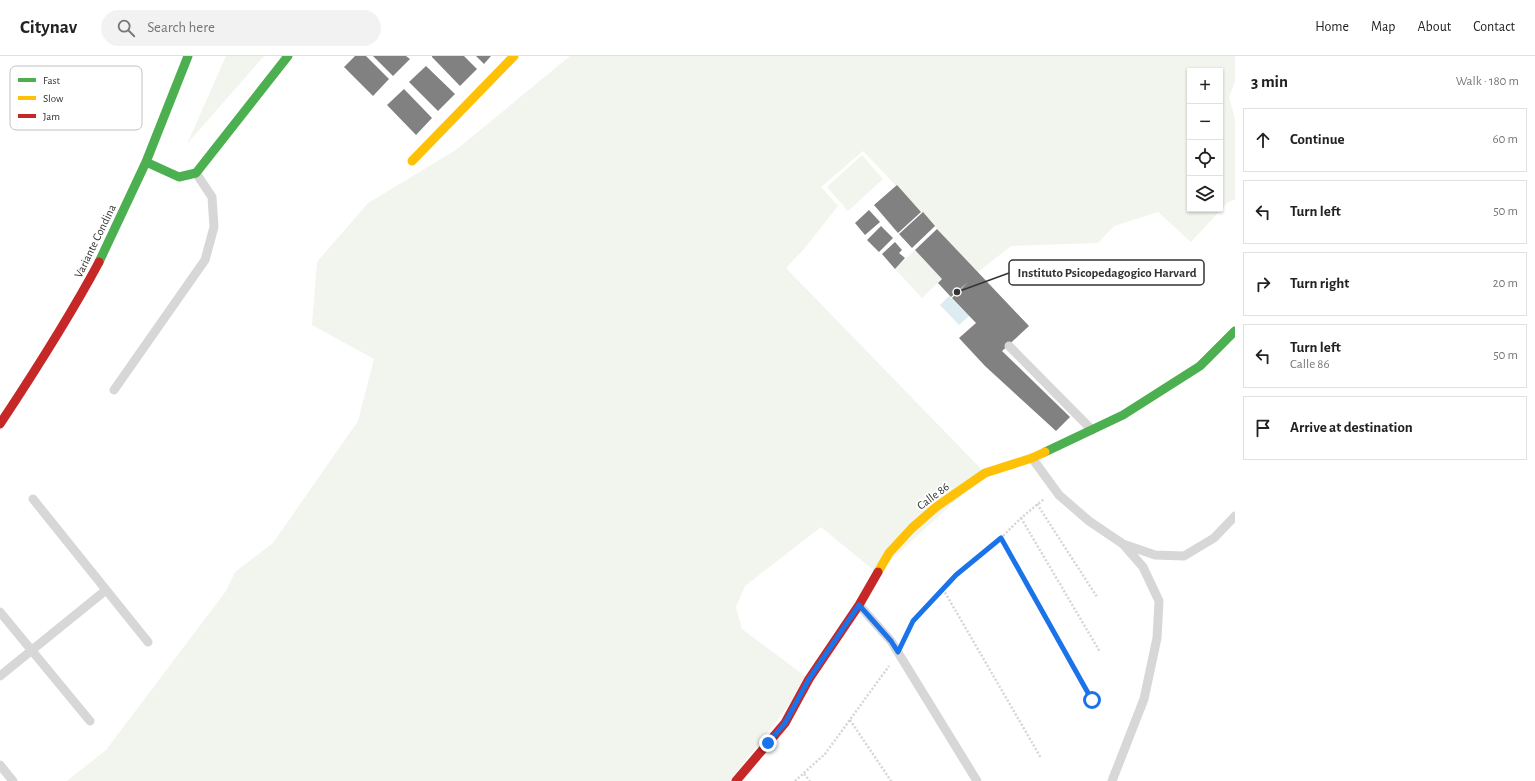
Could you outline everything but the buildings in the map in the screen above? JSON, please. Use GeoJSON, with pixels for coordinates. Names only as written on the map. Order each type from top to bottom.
{"type":"FeatureCollection","features":[{"type":"Feature","properties":{"kind":"main road","name":"Variante Condina"},"geometry":{"type":"LineString","coordinates":[[0,424],[42,361],[83,292],[111,238],[146,162],[188,56]]}},
{"type":"Feature","properties":{"kind":"main road"},"geometry":{"type":"LineString","coordinates":[[146,162],[179,177],[196,173],[288,56]]}},
{"type":"Feature","properties":{"kind":"main road"},"geometry":{"type":"LineString","coordinates":[[412,161],[514,56]]}},
{"type":"Feature","properties":{"kind":"main road","name":"Calle 86"},"geometry":{"type":"LineString","coordinates":[[736,781],[785,723],[809,679],[859,605],[889,552],[912,528],[936,507],[985,474],[1032,458],[1123,415],[1200,366],[1235,331]]}},
{"type":"Feature","properties":{"kind":"lane"},"geometry":{"type":"LineString","coordinates":[[114,390],[205,260],[214,227],[212,197],[196,173]]}},
{"type":"Feature","properties":{"kind":"lane"},"geometry":{"type":"LineString","coordinates":[[1009,346],[1092,430]]}},
{"type":"Feature","properties":{"kind":"lane"},"geometry":{"type":"LineString","coordinates":[[1032,458],[1059,495],[1089,521],[1123,544],[1155,555],[1184,556],[1214,538],[1235,516]]}},
{"type":"Feature","properties":{"kind":"lane"},"geometry":{"type":"LineString","coordinates":[[33,499],[148,642]]}},
{"type":"Feature","properties":{"kind":"lane"},"geometry":{"type":"LineString","coordinates":[[1112,781],[1144,699],[1158,631],[1159,601],[1143,568],[1123,544]]}},
{"type":"Feature","properties":{"kind":"lane"},"geometry":{"type":"LineString","coordinates":[[0,676],[106,590]]}},
{"type":"Feature","properties":{"kind":"lane"},"geometry":{"type":"LineString","coordinates":[[859,605],[891,641],[977,781]]}},
{"type":"Feature","properties":{"kind":"lane"},"geometry":{"type":"LineString","coordinates":[[0,612],[90,721]]}},
{"type":"Feature","properties":{"kind":"lane"},"geometry":{"type":"LineString","coordinates":[[0,766],[13,781]]}},
{"type":"Feature","properties":{"kind":"path"},"geometry":{"type":"LineString","coordinates":[[795,781],[825,754],[893,662],[913,621],[956,575],[1001,538],[1037,504],[1097,597]]}},
{"type":"Feature","properties":{"kind":"path"},"geometry":{"type":"LineString","coordinates":[[1021,518],[1100,652]]}},
{"type":"Feature","properties":{"kind":"path"},"geometry":{"type":"LineString","coordinates":[[1001,538],[1092,700]]}},
{"type":"Feature","properties":{"kind":"path"},"geometry":{"type":"LineString","coordinates":[[943,589],[1041,758]]}},
{"type":"Feature","properties":{"kind":"path"},"geometry":{"type":"LineString","coordinates":[[850,720],[891,781]]}},
{"type":"Feature","properties":{"kind":"path"},"geometry":{"type":"LineString","coordinates":[[804,774],[810,781]]}},
{"type":"Feature","properties":{"kind":"shaded area"},"geometry":{"type":"Polygon","coordinates":[[[226,56],[264,56],[187,144],[226,56]]]}},
{"type":"Feature","properties":{"kind":"shaded area"},"geometry":{"type":"Polygon","coordinates":[[[570,56],[1235,56],[1235,82],[1229,97],[1235,119],[1235,199],[1227,203],[1223,207],[1223,68],[1187,68],[1187,212],[1219,212],[1191,242],[1158,212],[1114,226],[1098,243],[1011,246],[978,272],[863,151],[821,187],[838,206],[804,249],[786,268],[985,473],[877,573],[821,527],[745,586],[736,607],[742,629],[809,679],[730,781],[67,781],[106,750],[226,591],[235,572],[273,543],[358,421],[374,359],[312,325],[317,262],[368,203],[456,150],[570,56]]]}},
{"type":"Feature","properties":{"kind":"shaded area"},"geometry":{"type":"Polygon","coordinates":[[[862,155],[883,179],[848,211],[827,187],[862,155]]]}},
{"type":"Feature","properties":{"kind":"shaded area"},"geometry":{"type":"Polygon","coordinates":[[[915,250],[942,279],[922,298],[895,269],[915,250]]]}},
{"type":"Feature","properties":{"kind":"shaded area"},"geometry":{"type":"Polygon","coordinates":[[[949,296],[969,316],[959,325],[940,305],[949,296]]]}},
{"type":"Feature","properties":{"kind":"traffic: fast"},"geometry":{"type":"LineString","coordinates":[[99,262],[146,162],[188,56]]}},
{"type":"Feature","properties":{"kind":"traffic: fast"},"geometry":{"type":"LineString","coordinates":[[146,162],[179,177],[196,173],[288,56]]}},
{"type":"Feature","properties":{"kind":"traffic: fast"},"geometry":{"type":"LineString","coordinates":[[1045,452],[1123,415],[1200,366],[1235,331]]}},
{"type":"Feature","properties":{"kind":"traffic: slow"},"geometry":{"type":"LineString","coordinates":[[412,161],[514,56]]}},
{"type":"Feature","properties":{"kind":"traffic: slow"},"geometry":{"type":"LineString","coordinates":[[878,572],[889,553],[912,528],[936,507],[985,473],[1032,458],[1045,452]]}},
{"type":"Feature","properties":{"kind":"traffic: jam"},"geometry":{"type":"LineString","coordinates":[[0,424],[51,344],[99,262]]}},
{"type":"Feature","properties":{"kind":"traffic: jam"},"geometry":{"type":"LineString","coordinates":[[736,781],[785,723],[809,679],[859,605],[878,572]]}},
{"type":"Feature","properties":{"kind":"place","name":"Instituto Psicopedagogico Harvard"},"geometry":{"type":"Point","coordinates":[957,292]}},
{"type":"Feature","properties":{"kind":"route"},"geometry":{"type":"LineString","coordinates":[[768,743],[785,723],[809,679],[859,605],[891,641],[898,652],[913,621],[956,575],[1001,538],[1092,700]]}}]}
